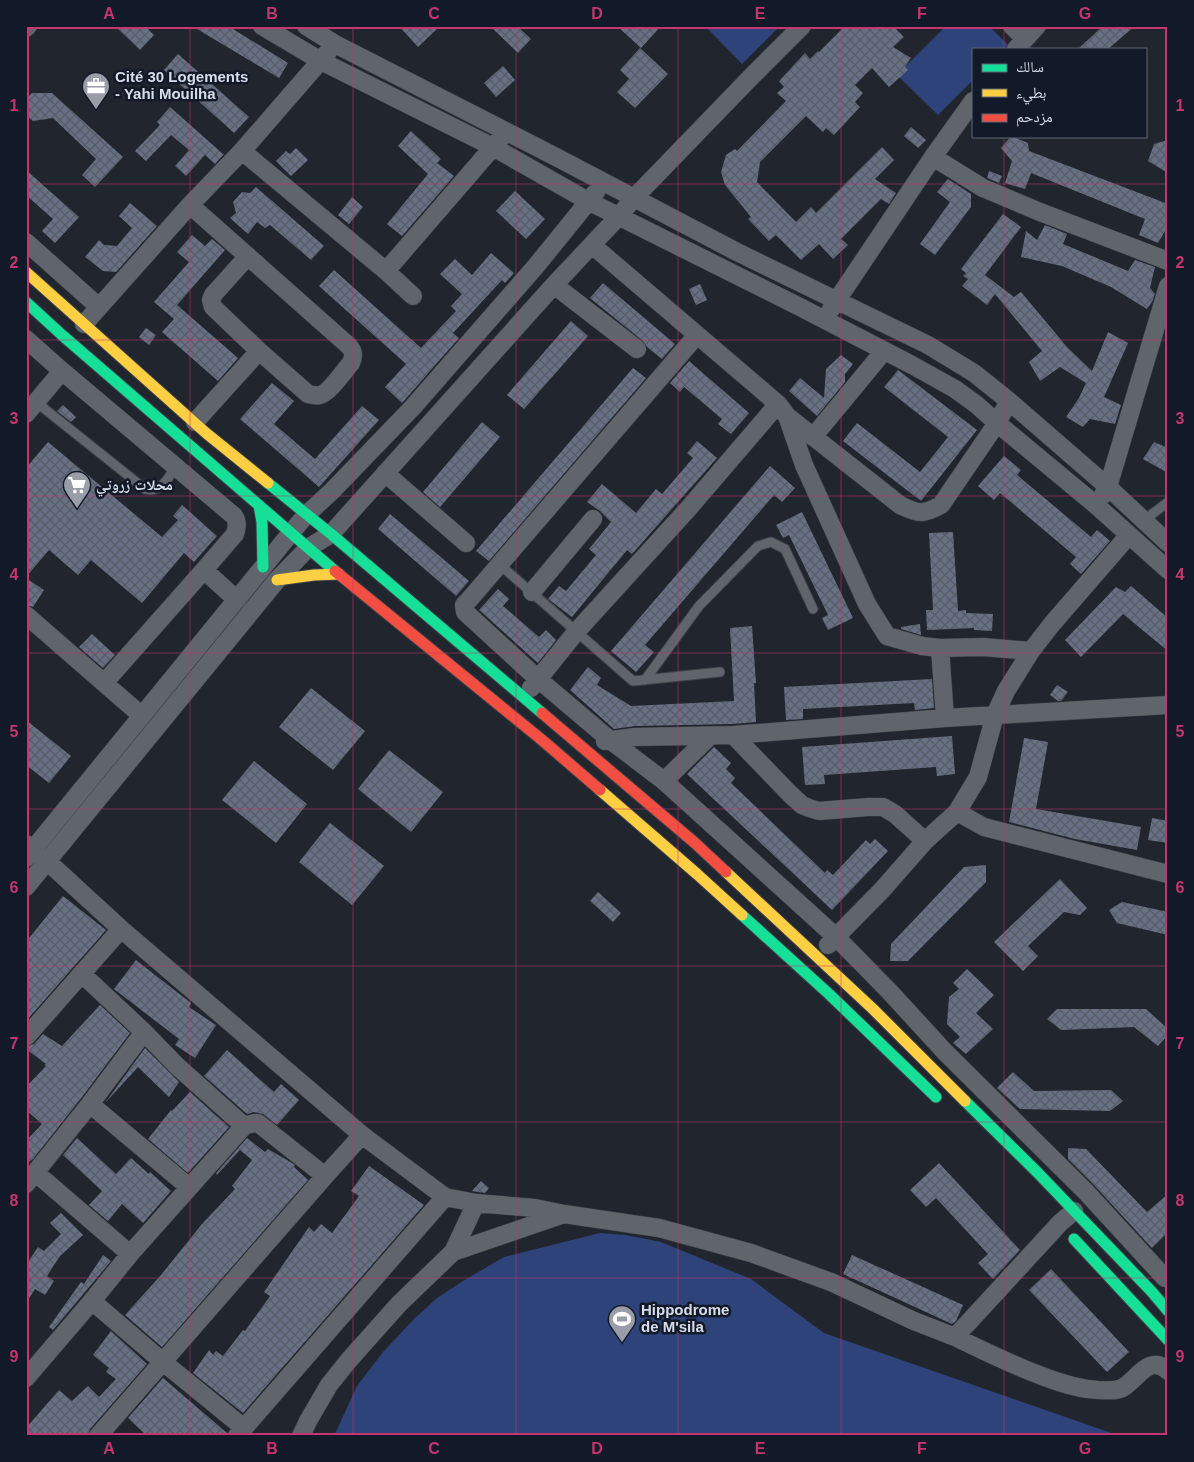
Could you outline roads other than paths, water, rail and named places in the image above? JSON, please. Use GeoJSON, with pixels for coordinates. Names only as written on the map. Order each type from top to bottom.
{"type":"FeatureCollection","features":[{"type":"Feature","properties":{"kind":"main road"},"geometry":{"type":"LineString","coordinates":[[26,272],[200,427],[331,534],[694,843],[873,1009],[1030,1165],[1152,1292],[1168,1312]]}},
{"type":"Feature","properties":{"kind":"main road"},"geometry":{"type":"LineString","coordinates":[[26,302],[290,534],[542,740],[697,874],[829,994],[947,1108]]}},
{"type":"Feature","properties":{"kind":"main road"},"geometry":{"type":"LineString","coordinates":[[259,505],[262,522],[264,567]]}},
{"type":"Feature","properties":{"kind":"main road"},"geometry":{"type":"LineString","coordinates":[[277,580],[339,574]]}},
{"type":"Feature","properties":{"kind":"main road"},"geometry":{"type":"LineString","coordinates":[[1057,1220],[1168,1340]]}},
{"type":"Feature","properties":{"kind":"street"},"geometry":{"type":"LineString","coordinates":[[262,26],[321,61],[493,148],[588,201],[955,389],[977,405],[1097,506],[1168,570]]}},
{"type":"Feature","properties":{"kind":"street"},"geometry":{"type":"LineString","coordinates":[[306,26],[335,44],[737,252],[928,345],[974,373],[1010,401],[1108,487],[1168,543]]}},
{"type":"Feature","properties":{"kind":"street"},"geometry":{"type":"LineString","coordinates":[[26,887],[277,580],[308,548],[331,534],[634,198],[750,77],[802,26]]}},
{"type":"Feature","properties":{"kind":"street"},"geometry":{"type":"LineString","coordinates":[[1012,26],[1026,38]]}},
{"type":"Feature","properties":{"kind":"street"},"geometry":{"type":"LineString","coordinates":[[84,324],[190,205],[242,151],[335,44]]}},
{"type":"Feature","properties":{"kind":"street"},"geometry":{"type":"LineString","coordinates":[[823,320],[933,156],[972,102]]}},
{"type":"Feature","properties":{"kind":"street"},"geometry":{"type":"LineString","coordinates":[[386,271],[505,132]]}},
{"type":"Feature","properties":{"kind":"street"},"geometry":{"type":"LineString","coordinates":[[242,151],[386,271],[413,296]]}},
{"type":"Feature","properties":{"kind":"street"},"geometry":{"type":"LineString","coordinates":[[933,156],[982,188],[1168,261]]}},
{"type":"Feature","properties":{"kind":"street"},"geometry":{"type":"LineString","coordinates":[[604,182],[530,273],[413,407],[332,491],[306,515],[142,716],[28,850],[48,862],[121,929],[362,1135],[445,1198],[476,1203],[535,1208],[659,1228],[751,1253],[831,1282],[914,1322],[955,1337],[1018,1367],[1067,1385],[1088,1390],[1117,1390],[1124,1387],[1148,1367],[1154,1365],[1161,1366],[1168,1371]]}},
{"type":"Feature","properties":{"kind":"street"},"geometry":{"type":"LineString","coordinates":[[190,205],[248,256],[349,346],[353,352],[351,364],[325,393],[319,396],[308,394],[213,307],[211,300],[213,294],[248,256]]}},
{"type":"Feature","properties":{"kind":"street"},"geometry":{"type":"LineString","coordinates":[[26,242],[99,307]]}},
{"type":"Feature","properties":{"kind":"street"},"geometry":{"type":"LineString","coordinates":[[592,245],[813,437],[900,505],[914,513],[928,512],[941,505],[1010,401]]}},
{"type":"Feature","properties":{"kind":"street"},"geometry":{"type":"LineString","coordinates":[[554,285],[637,349]]}},
{"type":"Feature","properties":{"kind":"street"},"geometry":{"type":"LineString","coordinates":[[1097,506],[1108,487],[1168,286]]}},
{"type":"Feature","properties":{"kind":"street"},"geometry":{"type":"LineString","coordinates":[[697,335],[464,605],[464,609],[467,615],[538,679],[610,740],[664,781],[836,937],[945,1052],[1086,1192],[1166,1277],[1139,1308]]}},
{"type":"Feature","properties":{"kind":"street"},"geometry":{"type":"LineString","coordinates":[[26,339],[234,516],[237,521],[235,534],[104,684]]}},
{"type":"Feature","properties":{"kind":"street"},"geometry":{"type":"LineString","coordinates":[[176,466],[192,447],[200,427],[259,350]]}},
{"type":"Feature","properties":{"kind":"street"},"geometry":{"type":"LineString","coordinates":[[813,437],[884,351]]}},
{"type":"Feature","properties":{"kind":"street"},"geometry":{"type":"LineString","coordinates":[[31,408],[62,371]]}},
{"type":"Feature","properties":{"kind":"street"},"geometry":{"type":"LineString","coordinates":[[523,698],[576,632],[782,410]]}},
{"type":"Feature","properties":{"kind":"street"},"geometry":{"type":"LineString","coordinates":[[782,410],[804,465],[867,604],[887,636],[922,646],[940,648],[983,647],[1031,651]]}},
{"type":"Feature","properties":{"kind":"street"},"geometry":{"type":"LineString","coordinates":[[385,473],[466,542]]}},
{"type":"Feature","properties":{"kind":"street"},"geometry":{"type":"LineString","coordinates":[[532,592],[593,519]]}},
{"type":"Feature","properties":{"kind":"street"},"geometry":{"type":"LineString","coordinates":[[817,956],[882,890],[925,841],[957,812],[978,777],[995,715],[1006,691],[1031,651],[1052,624],[1129,535]]}},
{"type":"Feature","properties":{"kind":"street"},"geometry":{"type":"LineString","coordinates":[[204,570],[237,600]]}},
{"type":"Feature","properties":{"kind":"street"},"geometry":{"type":"LineString","coordinates":[[26,615],[142,716]]}},
{"type":"Feature","properties":{"kind":"street"},"geometry":{"type":"LineString","coordinates":[[940,648],[945,718]]}},
{"type":"Feature","properties":{"kind":"street"},"geometry":{"type":"LineString","coordinates":[[578,744],[635,737],[733,735],[945,718],[1168,705]]}},
{"type":"Feature","properties":{"kind":"street"},"geometry":{"type":"LineString","coordinates":[[733,735],[791,795],[809,808],[819,811],[868,807],[883,808],[895,814],[925,841]]}},
{"type":"Feature","properties":{"kind":"street"},"geometry":{"type":"LineString","coordinates":[[664,781],[710,736]]}},
{"type":"Feature","properties":{"kind":"street"},"geometry":{"type":"LineString","coordinates":[[957,812],[984,827],[1168,874]]}},
{"type":"Feature","properties":{"kind":"street"},"geometry":{"type":"LineString","coordinates":[[26,1037],[121,929]]}},
{"type":"Feature","properties":{"kind":"street"},"geometry":{"type":"LineString","coordinates":[[82,974],[177,1066],[244,1126]]}},
{"type":"Feature","properties":{"kind":"street"},"geometry":{"type":"LineString","coordinates":[[130,1254],[31,1178],[144,1032]]}},
{"type":"Feature","properties":{"kind":"street"},"geometry":{"type":"LineString","coordinates":[[90,1104],[189,1187]]}},
{"type":"Feature","properties":{"kind":"street"},"geometry":{"type":"LineString","coordinates":[[26,1378],[130,1254],[244,1126],[258,1123],[326,1176]]}},
{"type":"Feature","properties":{"kind":"street"},"geometry":{"type":"LineString","coordinates":[[98,1436],[362,1135]]}},
{"type":"Feature","properties":{"kind":"street"},"geometry":{"type":"LineString","coordinates":[[92,1301],[240,1432],[445,1198]]}},
{"type":"Feature","properties":{"kind":"street"},"geometry":{"type":"LineString","coordinates":[[301,1436],[308,1420],[329,1385],[349,1360],[399,1304],[453,1252],[476,1203]]}},
{"type":"Feature","properties":{"kind":"street"},"geometry":{"type":"LineString","coordinates":[[955,1337],[1057,1220],[1074,1211]]}},
{"type":"Feature","properties":{"kind":"street"},"geometry":{"type":"LineString","coordinates":[[453,1252],[564,1214]]}},
{"type":"Feature","properties":{"kind":"street"},"geometry":{"type":"LineString","coordinates":[[1153,1324],[1168,1312]]}},
{"type":"Feature","properties":{"kind":"lane"},"geometry":{"type":"LineString","coordinates":[[31,408],[145,489],[152,491],[163,485],[176,466]]}},
{"type":"Feature","properties":{"kind":"lane"},"geometry":{"type":"LineString","coordinates":[[1143,520],[1168,502]]}},
{"type":"Feature","properties":{"kind":"lane"},"geometry":{"type":"LineString","coordinates":[[645,680],[700,606],[758,546],[771,542],[785,549],[813,609]]}},
{"type":"Feature","properties":{"kind":"lane"},"geometry":{"type":"LineString","coordinates":[[499,564],[633,681],[720,672]]}},
{"type":"Feature","properties":{"kind":"place","name":"Cité 30 Logements - Yahi Mouilha"},"geometry":{"type":"Point","coordinates":[96,110]}},
{"type":"Feature","properties":{"kind":"place","name":"محلات زروتي"},"geometry":{"type":"Point","coordinates":[77,509]}},
{"type":"Feature","properties":{"kind":"place","name":"Hippodrome de M'sila"},"geometry":{"type":"Point","coordinates":[622,1343]}}]}
